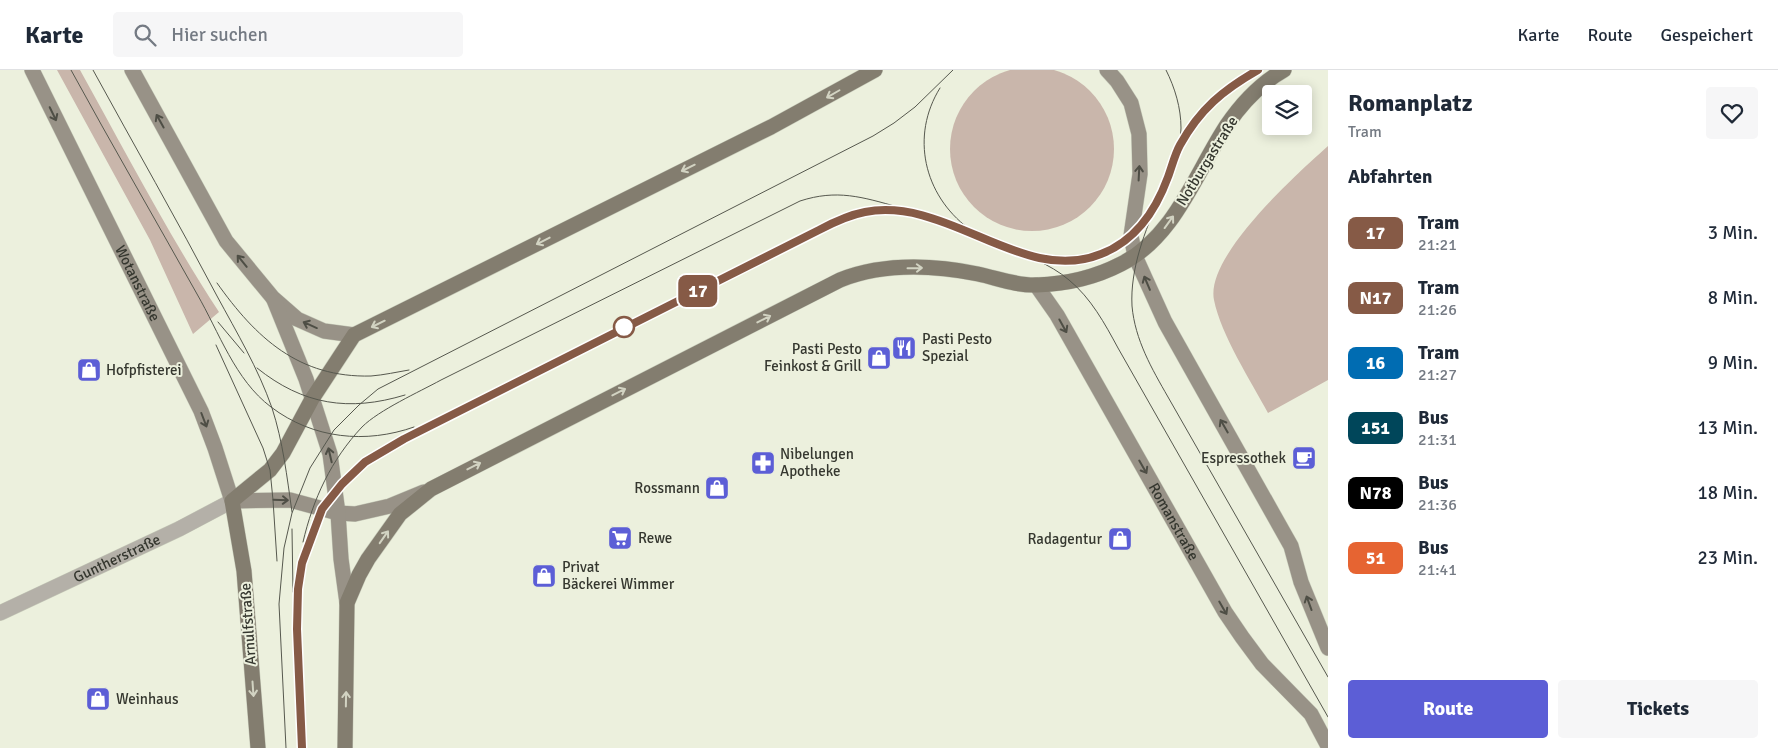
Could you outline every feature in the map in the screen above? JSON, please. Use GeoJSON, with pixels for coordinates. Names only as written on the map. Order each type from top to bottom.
{"type":"FeatureCollection","features":[{"type":"Feature","properties":{"kind":"main road","name":"Wotanstraße"},"geometry":{"type":"LineString","coordinates":[[32,70],[196,402],[215,448],[232,501]]}},
{"type":"Feature","properties":{"kind":"main road"},"geometry":{"type":"LineString","coordinates":[[132,70],[226,241],[273,298],[297,319],[324,331],[354,335]]}},
{"type":"Feature","properties":{"kind":"main road"},"geometry":{"type":"LineString","coordinates":[[232,501],[270,470],[284,453],[312,399],[354,335],[771,127],[875,70]]}},
{"type":"Feature","properties":{"kind":"main road"},"geometry":{"type":"LineString","coordinates":[[1107,70],[1131,103],[1139,134],[1140,174],[1132,228],[1132,246],[1135,256],[1165,322],[1288,540],[1301,582],[1328,648]]}},
{"type":"Feature","properties":{"kind":"main road","name":"Notburgastraße"},"geometry":{"type":"LineString","coordinates":[[431,489],[840,280],[856,274],[883,270],[928,268],[954,270],[1016,283],[1036,285],[1075,280],[1100,273],[1135,256],[1161,233],[1174,215],[1228,124],[1246,100],[1271,78],[1284,70]]}},
{"type":"Feature","properties":{"kind":"main road","name":"Romanstraße"},"geometry":{"type":"LineString","coordinates":[[1036,285],[1057,315],[1225,612],[1262,664],[1310,714],[1323,724],[1328,746]]}},
{"type":"Feature","properties":{"kind":"main road"},"geometry":{"type":"LineString","coordinates":[[273,298],[312,399],[330,454],[347,603],[345,748]]}},
{"type":"Feature","properties":{"kind":"main road"},"geometry":{"type":"LineString","coordinates":[[232,501],[297,501],[338,514],[355,514],[390,506],[431,489]]}},
{"type":"Feature","properties":{"kind":"main road"},"geometry":{"type":"LineString","coordinates":[[347,603],[359,575],[400,514],[431,489]]}},
{"type":"Feature","properties":{"kind":"main road","name":"Arnulfstraße"},"geometry":{"type":"LineString","coordinates":[[232,501],[244,571],[258,748]]}},
{"type":"Feature","properties":{"kind":"street","name":"Guntherstraße"},"geometry":{"type":"LineString","coordinates":[[0,612],[179,529],[232,501]]}},
{"type":"Feature","properties":{"kind":"shaded area"},"geometry":{"type":"Polygon","coordinates":[[[1040,67],[1056,70],[1071,76],[1096,97],[1105,110],[1111,125],[1114,149],[1113,165],[1105,188],[1084,213],[1071,222],[1056,228],[1024,231],[1008,228],[993,222],[968,201],[959,188],[953,173],[950,141],[953,125],[959,110],[980,85],[993,76],[1008,70],[1040,67]]]}},
{"type":"Feature","properties":{"kind":"shaded area"},"geometry":{"type":"Polygon","coordinates":[[[57,70],[80,70],[164,223],[219,312],[193,334],[150,240],[57,70]]]}},
{"type":"Feature","properties":{"kind":"shaded area"},"geometry":{"type":"Polygon","coordinates":[[[1328,146],[1328,380],[1268,413],[1237,358],[1223,328],[1214,300],[1215,282],[1224,261],[1238,239],[1256,217],[1276,195],[1328,146]]]}},
{"type":"Feature","properties":{"kind":"tram line"},"geometry":{"type":"LineString","coordinates":[[71,70],[197,294],[229,355],[258,396],[287,418],[322,432],[359,437],[377,436],[414,427]]}},
{"type":"Feature","properties":{"kind":"tram line"},"geometry":{"type":"LineString","coordinates":[[93,70],[187,239],[254,365],[272,408],[279,434],[292,512]]}},
{"type":"Feature","properties":{"kind":"tram line"},"geometry":{"type":"LineString","coordinates":[[286,748],[279,604],[284,548],[292,513],[310,468],[334,430],[378,389],[873,136],[915,107],[953,70]]}},
{"type":"Feature","properties":{"kind":"tram line"},"geometry":{"type":"LineString","coordinates":[[1166,70],[1179,106],[1181,128],[1179,146],[1174,163],[1149,223],[1136,264],[1133,278],[1132,306],[1137,331],[1145,354],[1156,376],[1328,677]]}},
{"type":"Feature","properties":{"kind":"tram line"},"geometry":{"type":"LineString","coordinates":[[1182,142],[1206,109],[1234,85],[1258,70]]}},
{"type":"Feature","properties":{"kind":"tram line","name":"17"},"geometry":{"type":"LineString","coordinates":[[302,748],[297,629],[298,589],[302,563],[322,509],[342,484],[365,462],[445,417],[838,220],[853,215],[885,210],[922,215],[1031,257],[1044,260],[1076,261],[1103,254],[1131,236],[1153,210],[1168,178],[1179,146],[1202,112],[1236,83],[1258,70]]}},
{"type":"Feature","properties":{"kind":"tram line"},"geometry":{"type":"LineString","coordinates":[[940,88],[931,106],[926,125],[924,145],[926,164],[932,182],[941,199],[968,228]]}},
{"type":"Feature","properties":{"kind":"tram line"},"geometry":{"type":"LineString","coordinates":[[303,542],[318,495],[332,467],[362,427],[378,414],[441,380],[800,201],[813,197],[838,195],[873,200],[898,207]]}},
{"type":"Feature","properties":{"kind":"tram line"},"geometry":{"type":"LineString","coordinates":[[302,748],[297,629],[298,589],[302,563],[322,509],[365,462],[445,417],[838,220],[882,211],[922,215],[942,221],[1045,264],[1077,287],[1097,312],[1108,330],[1328,717]]}},
{"type":"Feature","properties":{"kind":"tram line"},"geometry":{"type":"LineString","coordinates":[[1044,260],[1074,260],[1089,258],[1102,253],[1127,239],[1148,216]]}},
{"type":"Feature","properties":{"kind":"tram line"},"geometry":{"type":"LineString","coordinates":[[217,283],[247,321],[264,337],[282,351],[301,362],[322,370],[345,375],[371,376],[409,370]]}},
{"type":"Feature","properties":{"kind":"tram line"},"geometry":{"type":"LineString","coordinates":[[218,322],[244,353]]}},
{"type":"Feature","properties":{"kind":"tram line"},"geometry":{"type":"LineString","coordinates":[[216,345],[263,448],[270,470],[277,561]]}},
{"type":"Feature","properties":{"kind":"tram line"},"geometry":{"type":"LineString","coordinates":[[257,368],[292,390],[327,402],[365,403],[405,395]]}},
{"type":"Feature","properties":{"kind":"tram line"},"geometry":{"type":"LineString","coordinates":[[292,529],[293,592]]}},
{"type":"Feature","properties":{"kind":"place","name":"Pasti Pesto Spezial"},"geometry":{"type":"Point","coordinates":[904,348]}},
{"type":"Feature","properties":{"kind":"place","name":"Pasti Pesto Feinkost & Grill"},"geometry":{"type":"Point","coordinates":[879,358]}},
{"type":"Feature","properties":{"kind":"place","name":"Hofpfisterei"},"geometry":{"type":"Point","coordinates":[89,370]}},
{"type":"Feature","properties":{"kind":"place","name":"Espressothek"},"geometry":{"type":"Point","coordinates":[1304,458]}},
{"type":"Feature","properties":{"kind":"place","name":"Nibelungen Apotheke"},"geometry":{"type":"Point","coordinates":[763,463]}},
{"type":"Feature","properties":{"kind":"place","name":"Rossmann"},"geometry":{"type":"Point","coordinates":[717,488]}},
{"type":"Feature","properties":{"kind":"place","name":"Rewe"},"geometry":{"type":"Point","coordinates":[620,538]}},
{"type":"Feature","properties":{"kind":"place","name":"Radagentur"},"geometry":{"type":"Point","coordinates":[1120,539]}},
{"type":"Feature","properties":{"kind":"place","name":"Privat Bäckerei Wimmer"},"geometry":{"type":"Point","coordinates":[544,576]}},
{"type":"Feature","properties":{"kind":"place","name":"Weinhaus"},"geometry":{"type":"Point","coordinates":[98,699]}}]}
